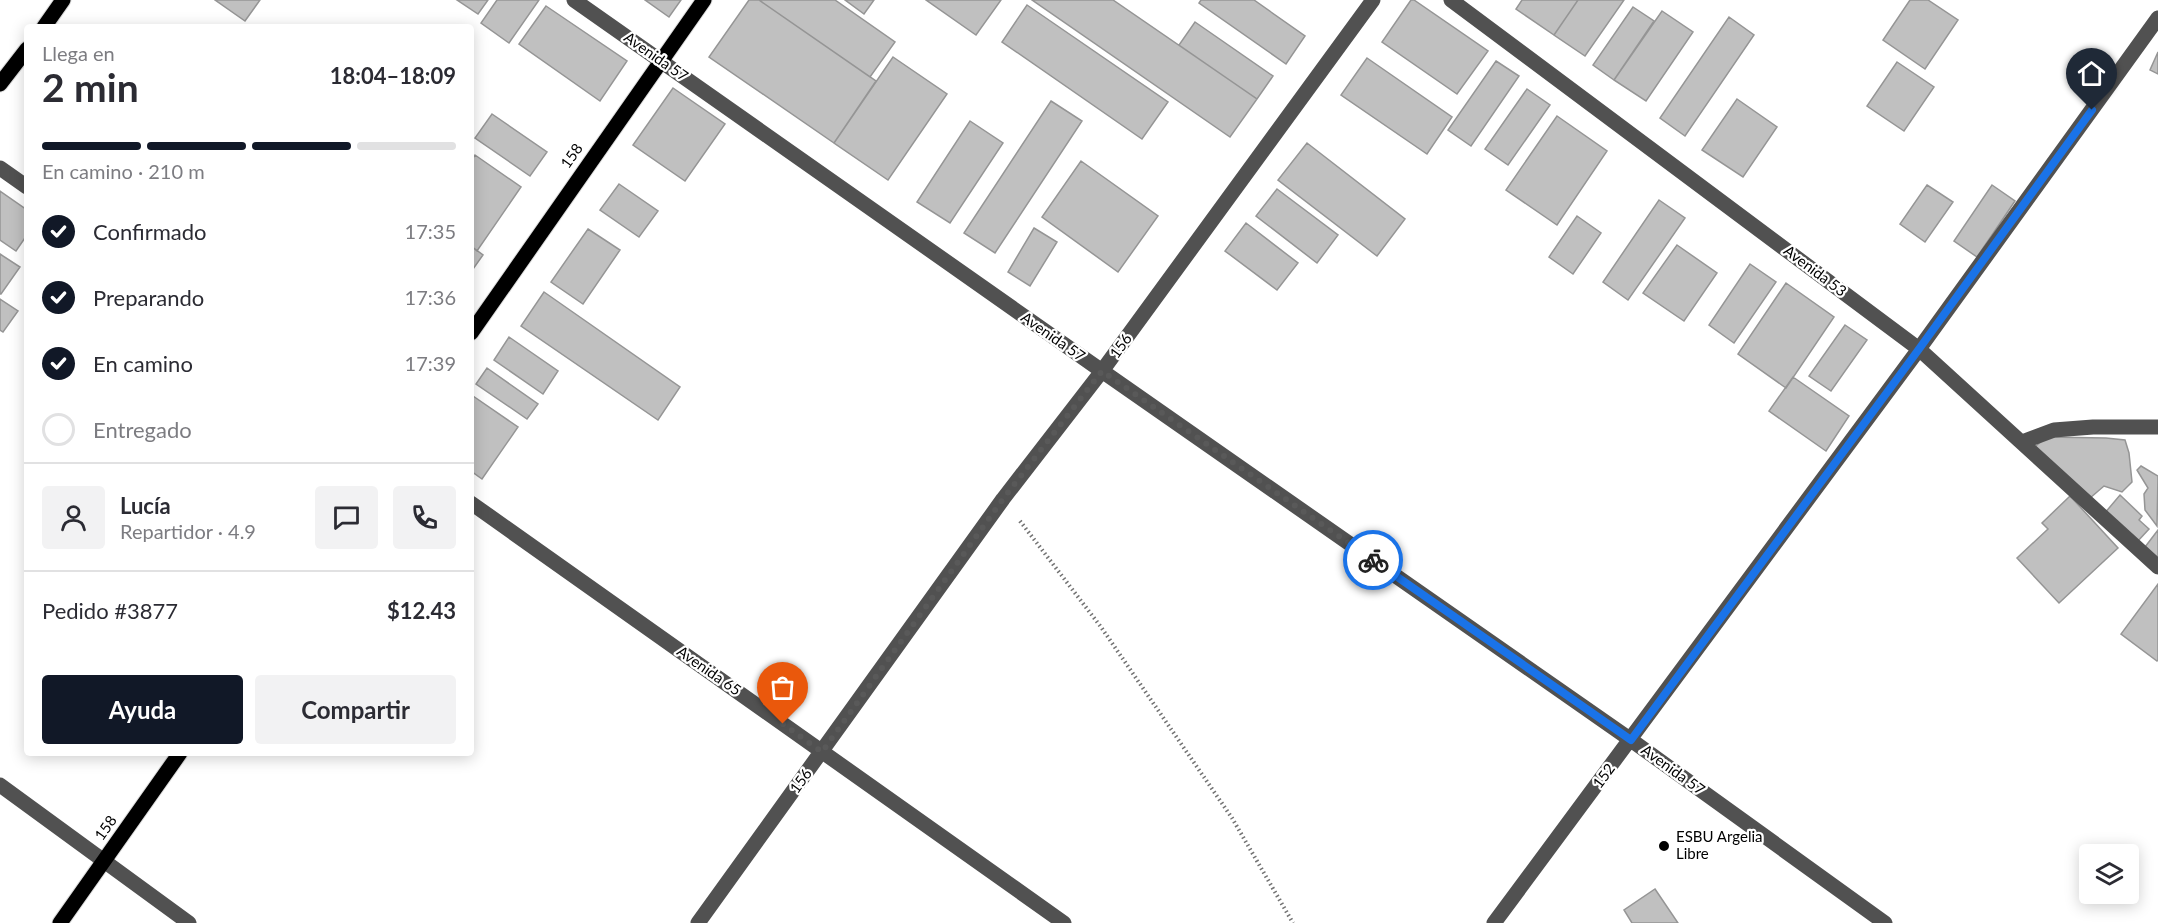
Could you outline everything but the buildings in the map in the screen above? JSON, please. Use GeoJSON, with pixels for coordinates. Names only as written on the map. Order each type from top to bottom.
{"type":"FeatureCollection","features":[{"type":"Feature","properties":{"kind":"main road"},"geometry":{"type":"LineString","coordinates":[[46,24],[63,0]]}},
{"type":"Feature","properties":{"kind":"main road","name":"158"},"geometry":{"type":"LineString","coordinates":[[474,329],[704,0]]}},
{"type":"Feature","properties":{"kind":"main road"},"geometry":{"type":"LineString","coordinates":[[0,84],[24,53]]}},
{"type":"Feature","properties":{"kind":"main road","name":"158"},"geometry":{"type":"LineString","coordinates":[[60,923],[178,756]]}},
{"type":"Feature","properties":{"kind":"street","name":"Avenida 57"},"geometry":{"type":"LineString","coordinates":[[574,0],[1631,740],[1885,923]]}},
{"type":"Feature","properties":{"kind":"street","name":"156"},"geometry":{"type":"LineString","coordinates":[[698,923],[1003,499],[1102,371],[1372,0]]}},
{"type":"Feature","properties":{"kind":"street","name":"Avenida 53"},"geometry":{"type":"LineString","coordinates":[[1451,0],[1919,349],[2158,567]]}},
{"type":"Feature","properties":{"kind":"street","name":"152"},"geometry":{"type":"LineString","coordinates":[[1494,923],[1919,349],[2158,18]]}},
{"type":"Feature","properties":{"kind":"street"},"geometry":{"type":"LineString","coordinates":[[0,168],[24,185]]}},
{"type":"Feature","properties":{"kind":"street"},"geometry":{"type":"LineString","coordinates":[[2022,442],[2054,430],[2093,427],[2158,427]]}},
{"type":"Feature","properties":{"kind":"street","name":"Avenida 65"},"geometry":{"type":"LineString","coordinates":[[474,504],[1064,923]]}},
{"type":"Feature","properties":{"kind":"street"},"geometry":{"type":"LineString","coordinates":[[0,785],[189,923]]}},
{"type":"Feature","properties":{"kind":"path"},"geometry":{"type":"LineString","coordinates":[[1003,499],[1121,655],[1232,818],[1293,923]]}},
{"type":"Feature","properties":{"kind":"way so far"},"geometry":{"type":"LineString","coordinates":[[783,724],[822,752],[1003,499],[1102,371],[1373,560]]}},
{"type":"Feature","properties":{"kind":"place","name":"ESBU Argelia Libre"},"geometry":{"type":"Point","coordinates":[1664,846]}},
{"type":"Feature","properties":{"kind":"route"},"geometry":{"type":"LineString","coordinates":[[1373,560],[1631,740],[2092,110]]}}]}
